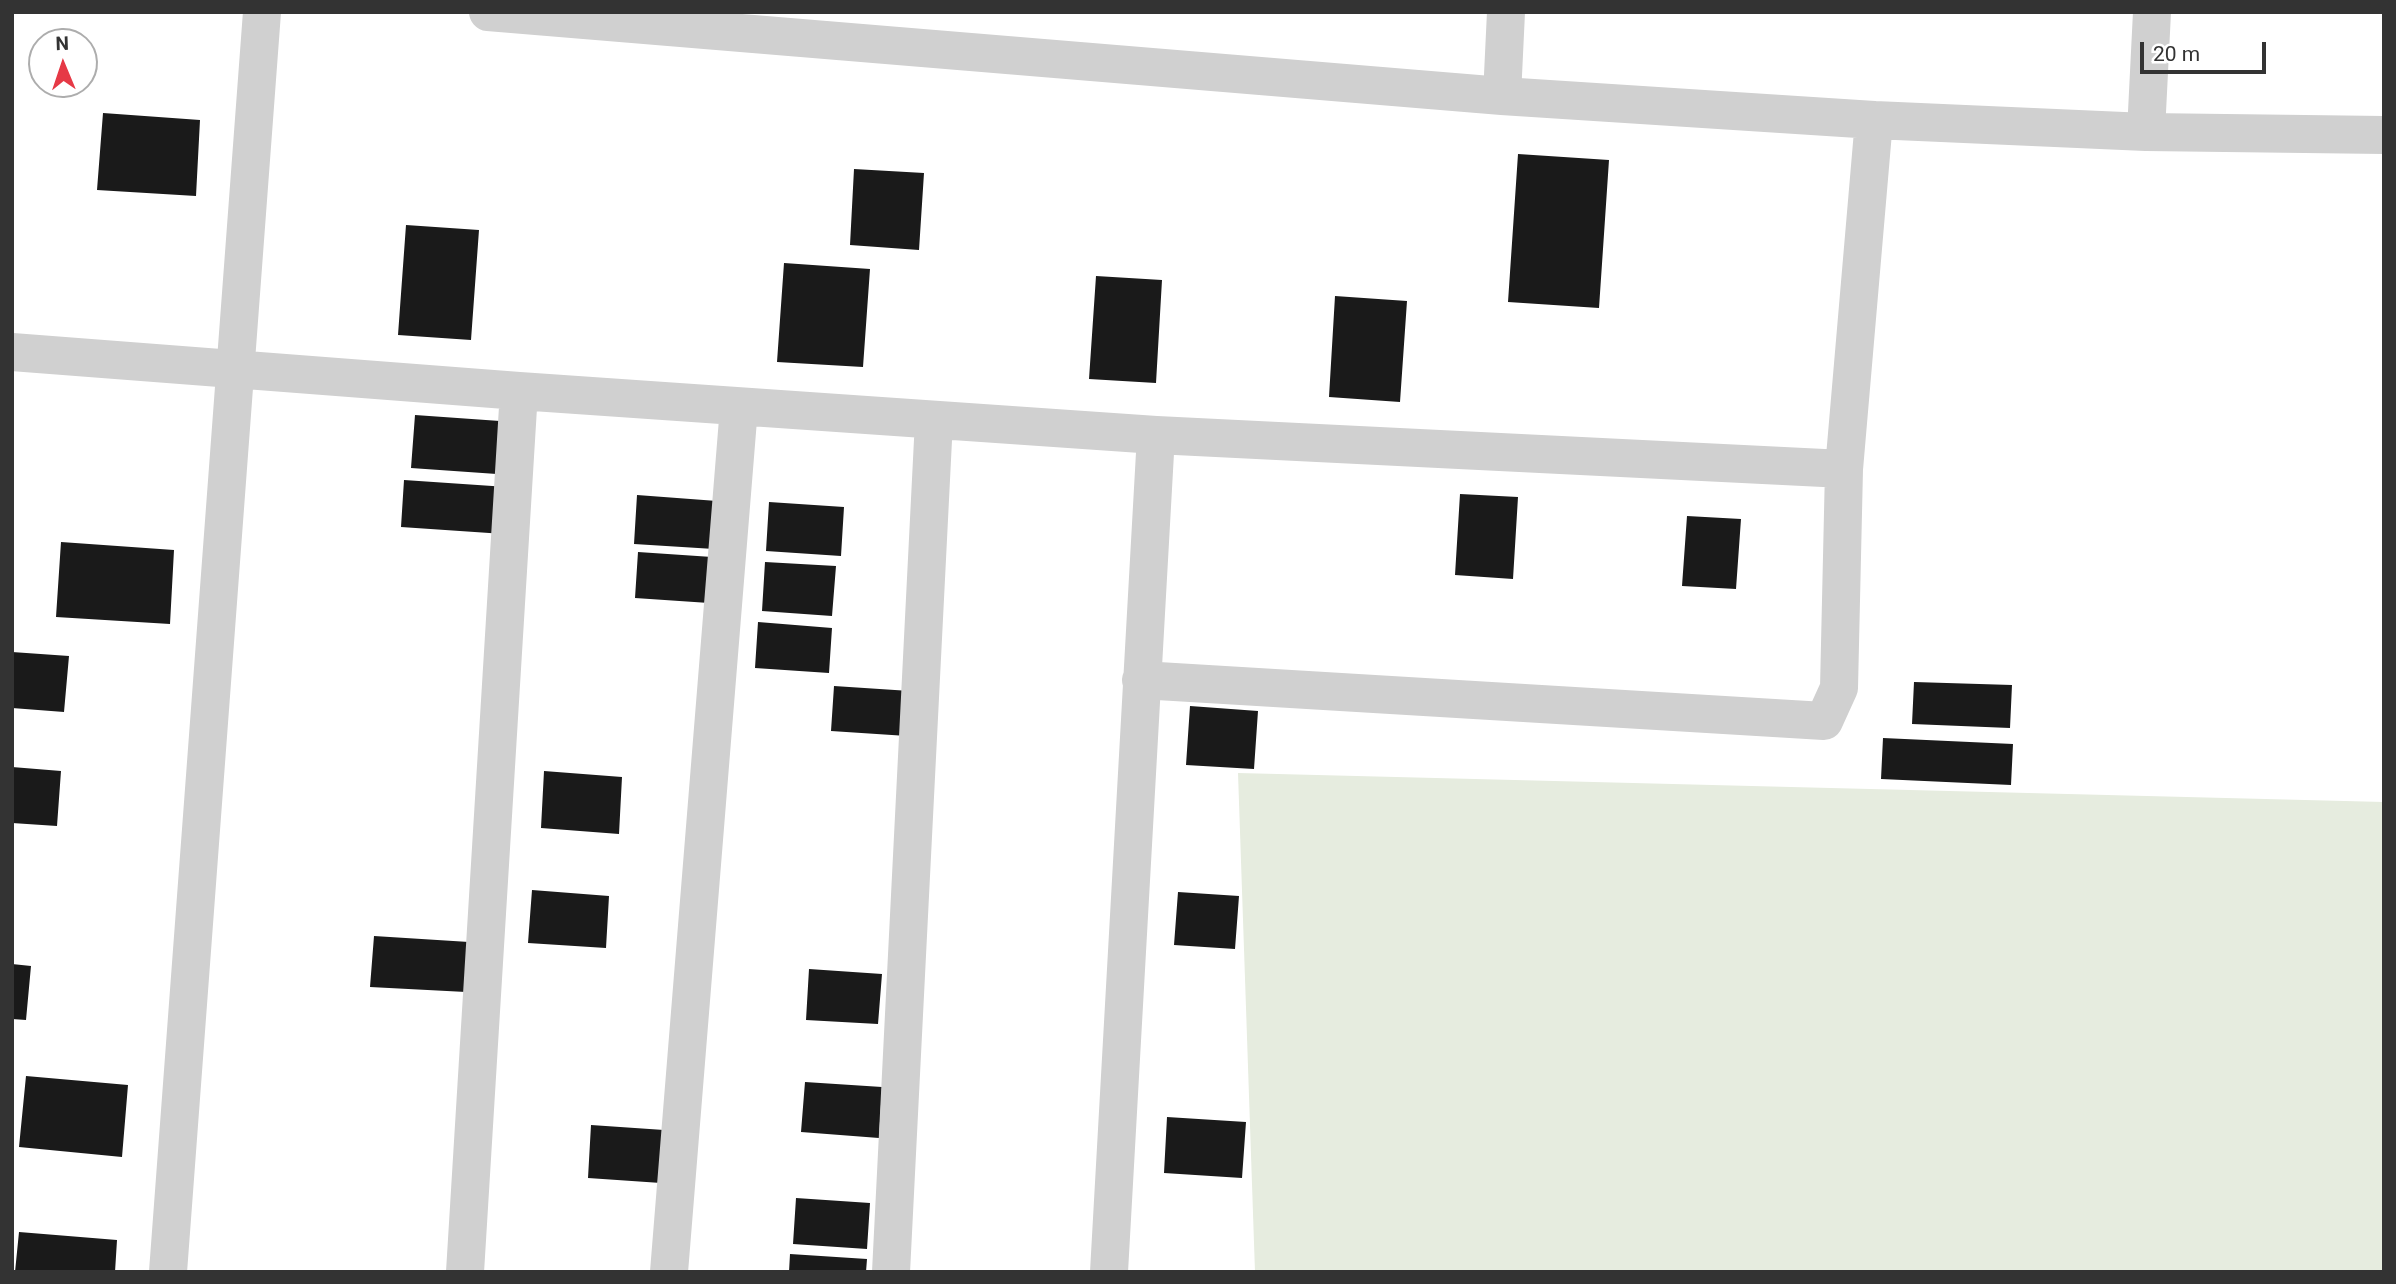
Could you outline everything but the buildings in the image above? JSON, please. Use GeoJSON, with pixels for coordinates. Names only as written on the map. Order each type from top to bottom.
{"type":"FeatureCollection","features":[{"type":"Feature","properties":{"kind":"street"},"geometry":{"type":"LineString","coordinates":[[168,1272],[262,12]]}},
{"type":"Feature","properties":{"kind":"street"},"geometry":{"type":"LineString","coordinates":[[488,12],[1502,96],[1874,120],[2146,132],[2384,135]]}},
{"type":"Feature","properties":{"kind":"street"},"geometry":{"type":"LineString","coordinates":[[1502,96],[1506,12]]}},
{"type":"Feature","properties":{"kind":"street"},"geometry":{"type":"LineString","coordinates":[[2146,132],[2152,12]]}},
{"type":"Feature","properties":{"kind":"street"},"geometry":{"type":"LineString","coordinates":[[1141,680],[1824,721],[1839,688],[1844,469],[1874,120]]}},
{"type":"Feature","properties":{"kind":"street"},"geometry":{"type":"LineString","coordinates":[[12,352],[739,407],[1156,435],[1844,469]]}},
{"type":"Feature","properties":{"kind":"street"},"geometry":{"type":"LineString","coordinates":[[466,1272],[519,391]]}},
{"type":"Feature","properties":{"kind":"street"},"geometry":{"type":"LineString","coordinates":[[669,1272],[739,407]]}},
{"type":"Feature","properties":{"kind":"street"},"geometry":{"type":"LineString","coordinates":[[891,1272],[934,420]]}},
{"type":"Feature","properties":{"kind":"street"},"geometry":{"type":"LineString","coordinates":[[1109,1272],[1156,435]]}},
{"type":"Feature","properties":{"kind":"shaded area"},"geometry":{"type":"Polygon","coordinates":[[[1238,773],[2384,802],[2384,1272],[1255,1272],[1238,773]]]}}]}
